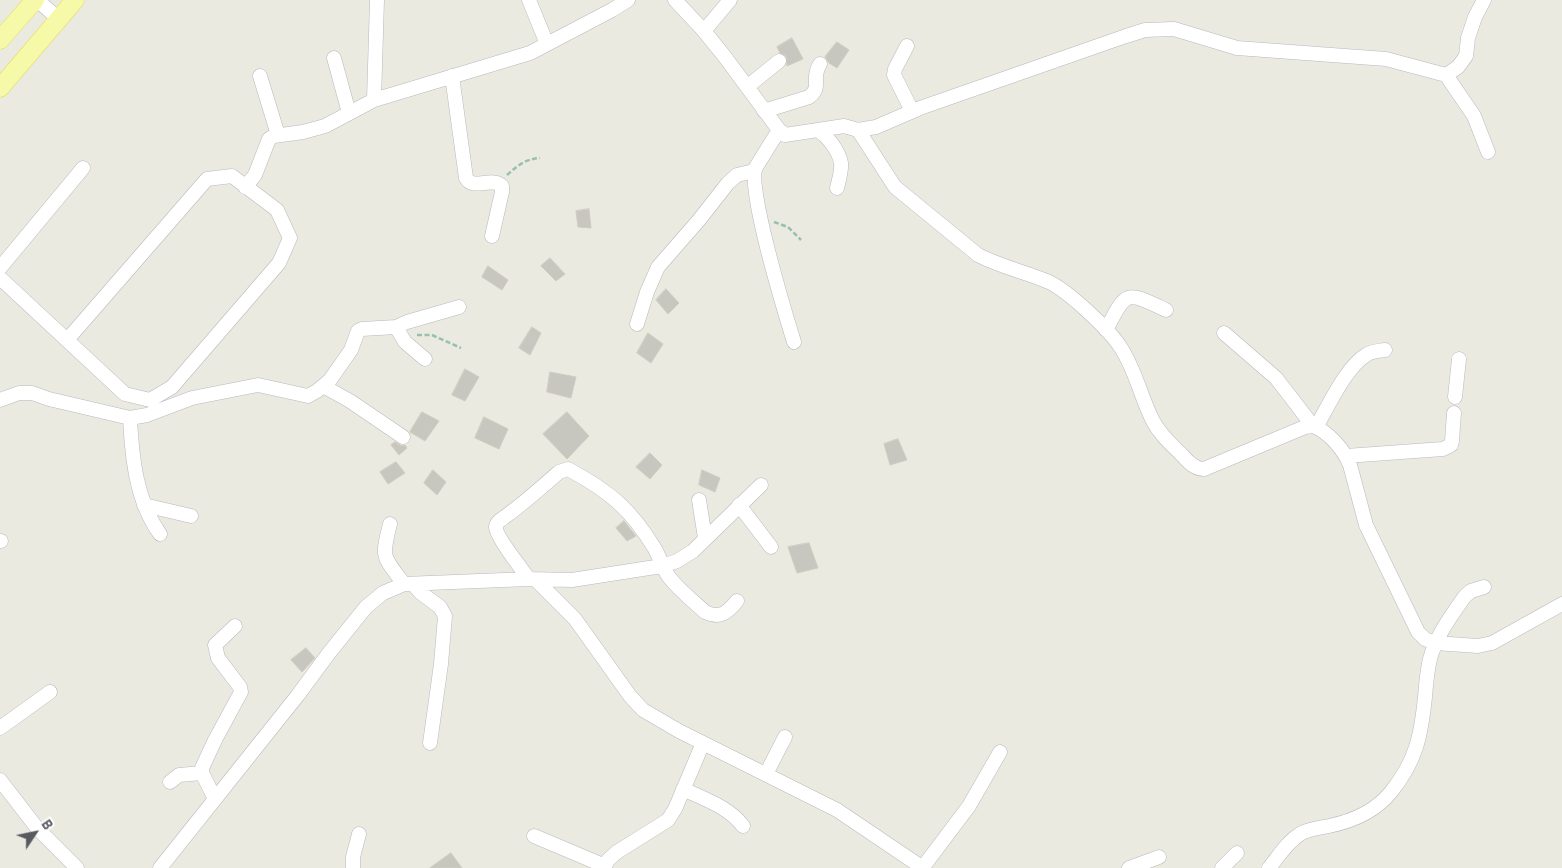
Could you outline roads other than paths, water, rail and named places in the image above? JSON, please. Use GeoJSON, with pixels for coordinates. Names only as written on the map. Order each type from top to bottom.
{"type":"FeatureCollection","features":[{"type":"Feature","properties":{"kind":"main road"},"geometry":{"type":"LineString","coordinates":[[0,40],[36,0]]}},
{"type":"Feature","properties":{"kind":"main road"},"geometry":{"type":"LineString","coordinates":[[0,88],[75,0]]}},
{"type":"Feature","properties":{"kind":"street"},"geometry":{"type":"LineString","coordinates":[[36,0],[58,19]]}},
{"type":"Feature","properties":{"kind":"street"},"geometry":{"type":"LineString","coordinates":[[374,100],[377,0]]}},
{"type":"Feature","properties":{"kind":"street"},"geometry":{"type":"LineString","coordinates":[[529,0],[547,44]]}},
{"type":"Feature","properties":{"kind":"street"},"geometry":{"type":"LineString","coordinates":[[245,187],[255,175],[269,139],[278,135],[303,132],[325,126],[374,100],[530,53],[628,0]]}},
{"type":"Feature","properties":{"kind":"street"},"geometry":{"type":"LineString","coordinates":[[676,0],[704,31],[779,130],[786,135],[844,126],[858,130],[876,127],[912,111],[1145,30],[1174,29],[1237,48],[1386,59],[1446,75],[1474,116],[1488,152]]}},
{"type":"Feature","properties":{"kind":"street"},"geometry":{"type":"LineString","coordinates":[[704,31],[730,0]]}},
{"type":"Feature","properties":{"kind":"street"},"geometry":{"type":"LineString","coordinates":[[1446,75],[1458,67],[1466,56],[1468,38],[1475,17],[1484,0]]}},
{"type":"Feature","properties":{"kind":"street"},"geometry":{"type":"LineString","coordinates":[[907,46],[895,69],[894,76],[912,111]]}},
{"type":"Feature","properties":{"kind":"street"},"geometry":{"type":"LineString","coordinates":[[334,58],[349,113]]}},
{"type":"Feature","properties":{"kind":"street"},"geometry":{"type":"LineString","coordinates":[[747,87],[779,61]]}},
{"type":"Feature","properties":{"kind":"street"},"geometry":{"type":"LineString","coordinates":[[764,111],[809,97],[814,93],[817,88],[815,72],[820,64]]}},
{"type":"Feature","properties":{"kind":"street"},"geometry":{"type":"LineString","coordinates":[[260,76],[278,135]]}},
{"type":"Feature","properties":{"kind":"street"},"geometry":{"type":"LineString","coordinates":[[452,76],[466,178],[468,182],[473,184],[494,182],[502,186],[492,236]]}},
{"type":"Feature","properties":{"kind":"street"},"geometry":{"type":"LineString","coordinates":[[779,130],[754,170],[759,215],[794,342]]}},
{"type":"Feature","properties":{"kind":"street"},"geometry":{"type":"LineString","coordinates":[[817,130],[824,134],[838,155],[841,164],[838,188]]}},
{"type":"Feature","properties":{"kind":"street"},"geometry":{"type":"LineString","coordinates":[[858,130],[895,187],[971,249],[992,262],[1050,283],[1068,293],[1106,330],[1123,351],[1153,421],[1161,434],[1191,465],[1198,469],[1204,469],[1305,427],[1315,427]]}},
{"type":"Feature","properties":{"kind":"street"},"geometry":{"type":"LineString","coordinates":[[0,268],[83,168]]}},
{"type":"Feature","properties":{"kind":"street"},"geometry":{"type":"LineString","coordinates":[[637,324],[647,292],[658,267],[728,183],[737,176],[754,170]]}},
{"type":"Feature","properties":{"kind":"street"},"geometry":{"type":"LineString","coordinates":[[0,278],[125,394],[150,400],[172,387],[279,263],[290,238],[277,210],[232,176],[207,179],[67,340]]}},
{"type":"Feature","properties":{"kind":"street"},"geometry":{"type":"LineString","coordinates":[[1106,330],[1119,305],[1129,297],[1142,298],[1166,310]]}},
{"type":"Feature","properties":{"kind":"street"},"geometry":{"type":"LineString","coordinates":[[398,332],[407,322],[459,307]]}},
{"type":"Feature","properties":{"kind":"street"},"geometry":{"type":"LineString","coordinates":[[0,400],[19,393],[32,393],[49,400],[130,418],[147,415],[192,398],[258,385],[308,396],[330,380],[351,350],[358,331],[368,328],[398,332],[405,342],[425,359]]}},
{"type":"Feature","properties":{"kind":"street"},"geometry":{"type":"LineString","coordinates":[[1224,332],[1276,378],[1315,427],[1341,448],[1350,465],[1366,525],[1418,632],[1425,640],[1435,643],[1478,646],[1492,642],[1562,604]]}},
{"type":"Feature","properties":{"kind":"street"},"geometry":{"type":"LineString","coordinates":[[1315,427],[1340,385],[1360,359],[1372,352],[1385,350]]}},
{"type":"Feature","properties":{"kind":"street"},"geometry":{"type":"LineString","coordinates":[[1455,398],[1459,359]]}},
{"type":"Feature","properties":{"kind":"street"},"geometry":{"type":"LineString","coordinates":[[323,386],[350,401],[403,437]]}},
{"type":"Feature","properties":{"kind":"street"},"geometry":{"type":"LineString","coordinates":[[1346,456],[1421,452],[1447,448],[1451,445],[1452,441],[1454,413]]}},
{"type":"Feature","properties":{"kind":"street"},"geometry":{"type":"LineString","coordinates":[[130,418],[136,468],[144,505],[160,534]]}},
{"type":"Feature","properties":{"kind":"street"},"geometry":{"type":"LineString","coordinates":[[737,601],[729,611],[720,616],[712,616],[705,612],[675,584],[662,566],[656,551],[637,523],[618,501],[568,469],[559,472],[518,508],[498,522],[496,526],[496,530],[504,543],[533,579],[575,619],[630,696],[643,710],[703,743],[837,810],[923,868],[969,806],[1000,752]]}},
{"type":"Feature","properties":{"kind":"street"},"geometry":{"type":"LineString","coordinates":[[160,868],[366,608],[383,593],[409,584],[533,579],[572,580],[662,566],[677,561],[693,551],[761,485]]}},
{"type":"Feature","properties":{"kind":"street"},"geometry":{"type":"LineString","coordinates":[[699,500],[705,538]]}},
{"type":"Feature","properties":{"kind":"street"},"geometry":{"type":"LineString","coordinates":[[144,505],[191,516]]}},
{"type":"Feature","properties":{"kind":"street"},"geometry":{"type":"LineString","coordinates":[[739,505],[771,547]]}},
{"type":"Feature","properties":{"kind":"street"},"geometry":{"type":"LineString","coordinates":[[390,524],[384,550],[385,558],[409,584],[440,607],[445,616],[439,681],[430,743]]}},
{"type":"Feature","properties":{"kind":"street"},"geometry":{"type":"LineString","coordinates":[[1269,868],[1294,838],[1301,833],[1360,817],[1376,807],[1391,793],[1408,768],[1417,748],[1422,726],[1428,671],[1435,643],[1465,596],[1470,591],[1484,587]]}},
{"type":"Feature","properties":{"kind":"street"},"geometry":{"type":"LineString","coordinates":[[215,799],[202,773],[202,768],[241,692],[240,687],[218,658],[215,645],[218,640],[235,626]]}},
{"type":"Feature","properties":{"kind":"street"},"geometry":{"type":"LineString","coordinates":[[0,728],[50,692]]}},
{"type":"Feature","properties":{"kind":"street"},"geometry":{"type":"LineString","coordinates":[[766,774],[785,737]]}},
{"type":"Feature","properties":{"kind":"street"},"geometry":{"type":"LineString","coordinates":[[534,836],[605,867],[617,852],[668,820],[675,810],[703,743]]}},
{"type":"Feature","properties":{"kind":"street"},"geometry":{"type":"LineString","coordinates":[[170,782],[179,775],[202,773]]}},
{"type":"Feature","properties":{"kind":"street"},"geometry":{"type":"LineString","coordinates":[[0,780],[37,828],[77,868]]}},
{"type":"Feature","properties":{"kind":"street"},"geometry":{"type":"LineString","coordinates":[[683,789],[708,800],[732,815],[742,826]]}},
{"type":"Feature","properties":{"kind":"street"},"geometry":{"type":"LineString","coordinates":[[354,868],[353,857],[358,834]]}},
{"type":"Feature","properties":{"kind":"street"},"geometry":{"type":"LineString","coordinates":[[1222,868],[1237,853]]}},
{"type":"Feature","properties":{"kind":"street"},"geometry":{"type":"LineString","coordinates":[[1129,868],[1159,857]]}}]}
